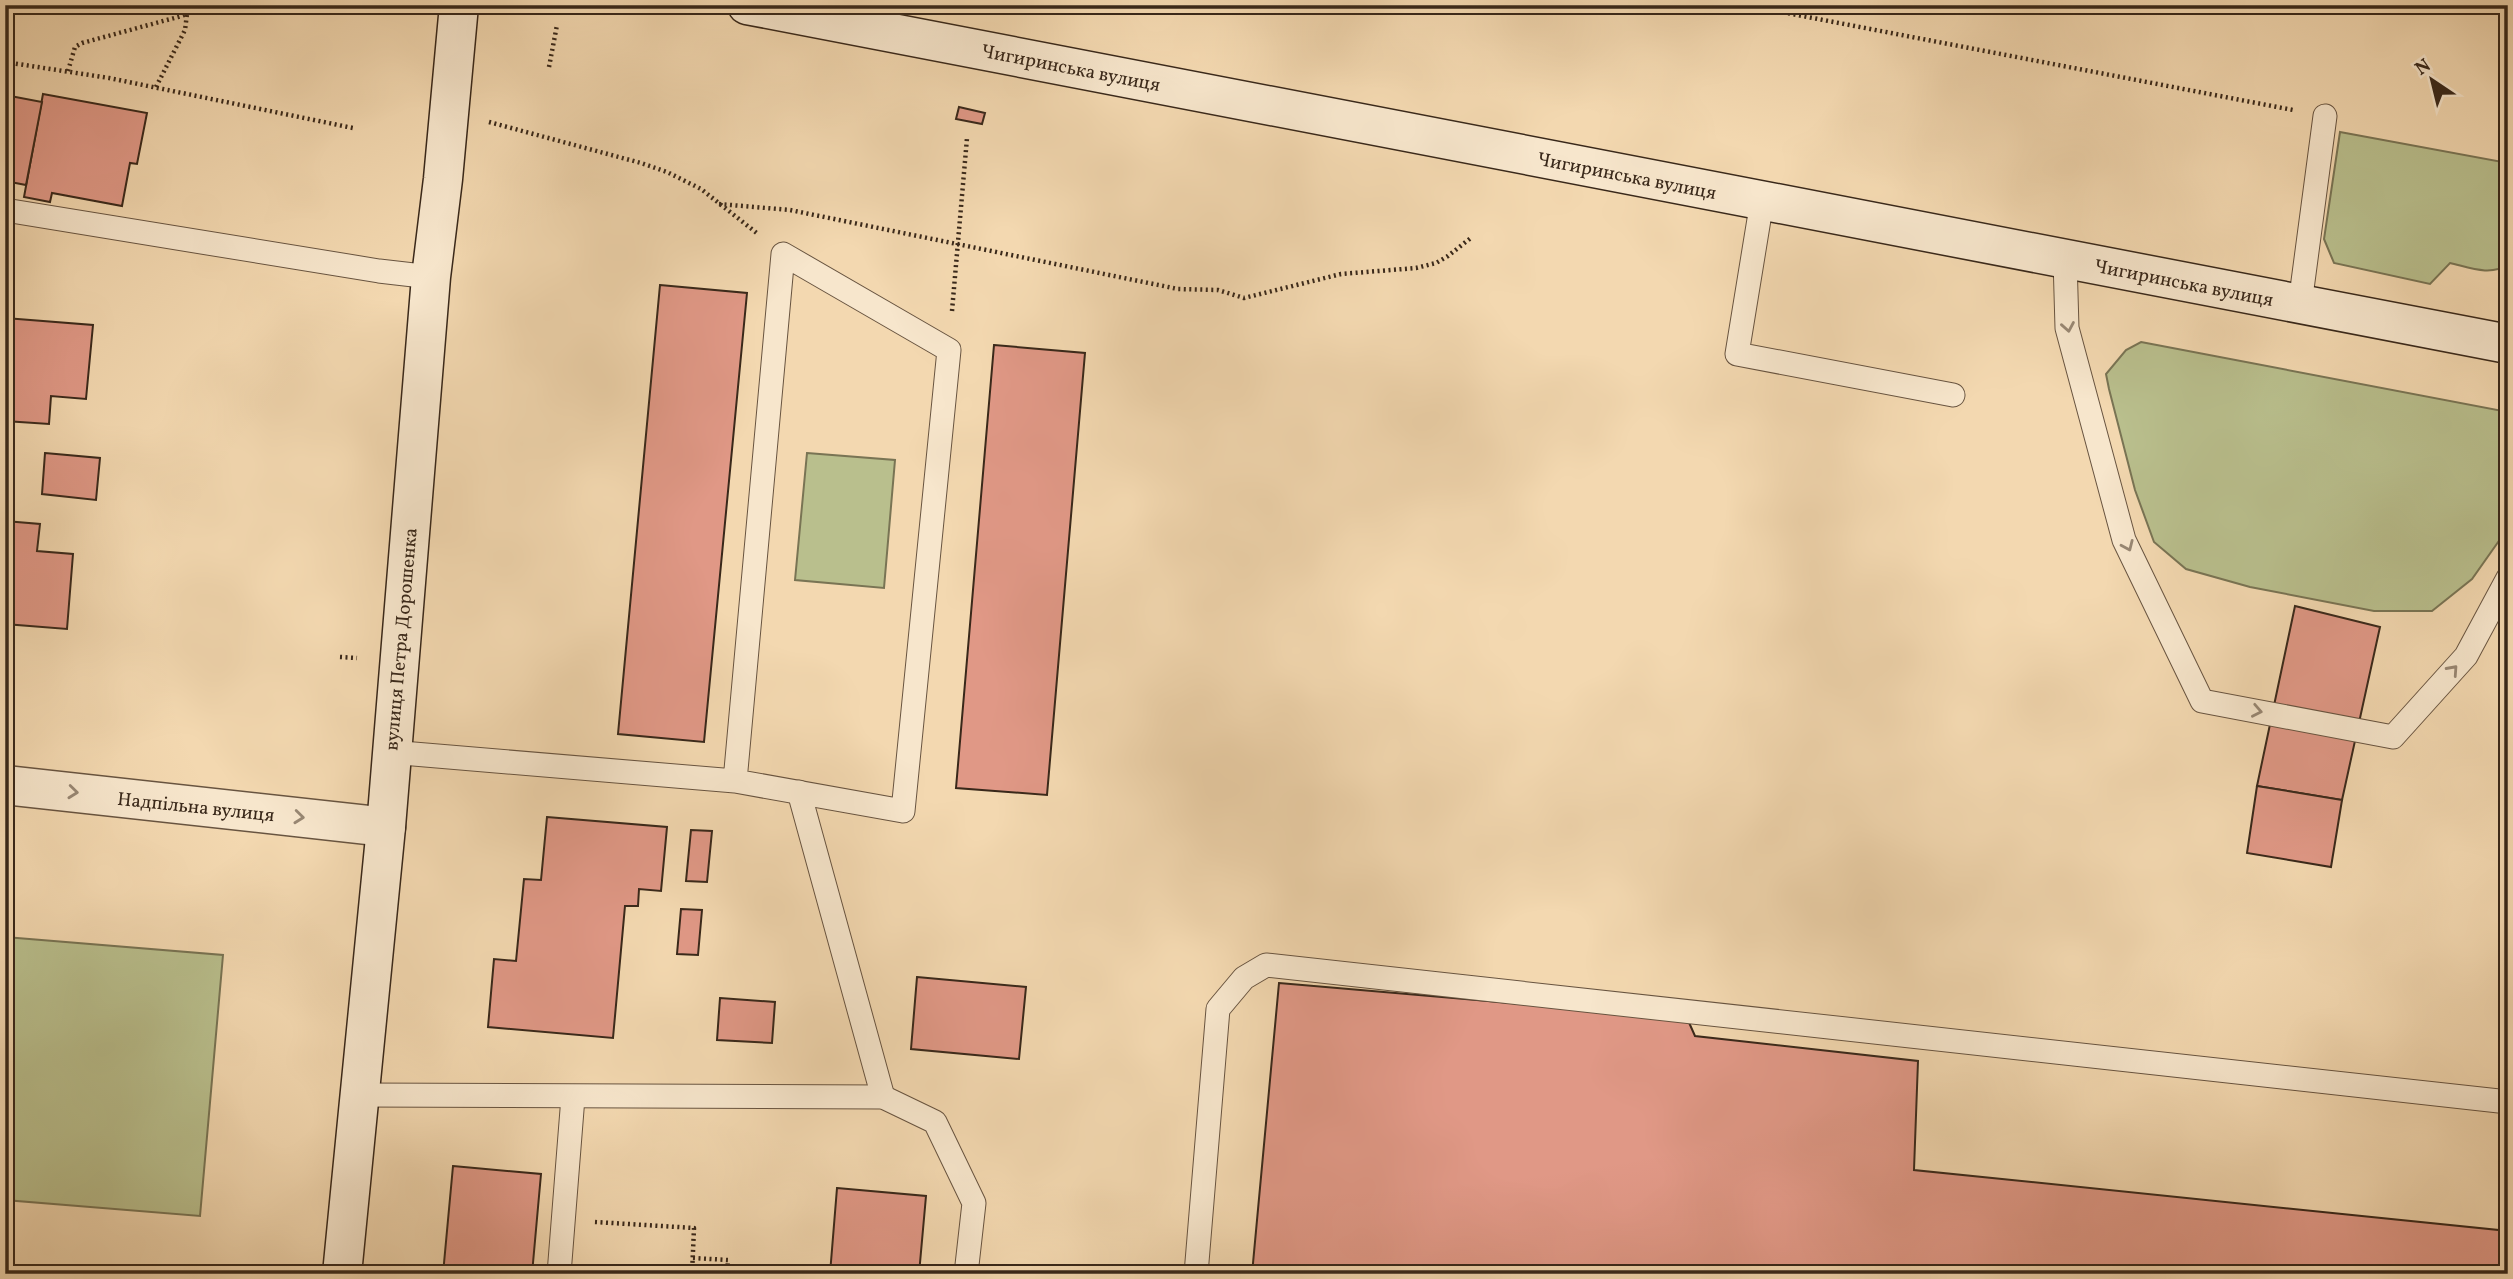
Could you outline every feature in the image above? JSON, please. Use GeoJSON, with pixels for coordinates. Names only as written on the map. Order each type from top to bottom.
{"type":"FeatureCollection","features":[{"type":"Feature","properties":{"kind":"main road","name":"вулиця Петра Дорошенка"},"geometry":{"type":"LineString","coordinates":[[342,1274],[386,827],[390,752],[431,277],[459,5]]}},
{"type":"Feature","properties":{"kind":"main road","name":"Чигиринська вулиця"},"geometry":{"type":"LineString","coordinates":[[747,5],[2508,344]]}},
{"type":"Feature","properties":{"kind":"main road","name":"Надпільна вулиця"},"geometry":{"type":"LineString","coordinates":[[5,785],[386,827]]}},
{"type":"Feature","properties":{"kind":"lane"},"geometry":{"type":"LineString","coordinates":[[2300,304],[2325,116]]}},
{"type":"Feature","properties":{"kind":"lane"},"geometry":{"type":"LineString","coordinates":[[1762,201],[1737,354],[1952,395]]}},
{"type":"Feature","properties":{"kind":"lane"},"geometry":{"type":"LineString","coordinates":[[5,210],[352,267],[431,277]]}},
{"type":"Feature","properties":{"kind":"lane"},"geometry":{"type":"LineString","coordinates":[[390,752],[735,781],[903,811],[949,351],[783,254],[735,781]]}},
{"type":"Feature","properties":{"kind":"lane"},"geometry":{"type":"LineString","coordinates":[[2065,259],[2067,328],[2124,540],[2202,701],[2393,737],[2466,656],[2508,578]]}},
{"type":"Feature","properties":{"kind":"lane"},"geometry":{"type":"LineString","coordinates":[[799,792],[883,1097]]}},
{"type":"Feature","properties":{"kind":"lane"},"geometry":{"type":"LineString","coordinates":[[1196,1274],[1219,1009],[1244,978],[1266,965],[2508,1102]]}},
{"type":"Feature","properties":{"kind":"lane"},"geometry":{"type":"LineString","coordinates":[[359,1095],[883,1097],[935,1122],[974,1203],[966,1274]]}},
{"type":"Feature","properties":{"kind":"lane"},"geometry":{"type":"LineString","coordinates":[[559,1274],[573,1097]]}},
{"type":"Feature","properties":{"kind":"path"},"geometry":{"type":"LineString","coordinates":[[5,25],[9,5]]}},
{"type":"Feature","properties":{"kind":"path"},"geometry":{"type":"LineString","coordinates":[[156,88],[186,30],[187,14],[194,5]]}},
{"type":"Feature","properties":{"kind":"path"},"geometry":{"type":"LineString","coordinates":[[1745,5],[2325,116]]}},
{"type":"Feature","properties":{"kind":"path"},"geometry":{"type":"LineString","coordinates":[[68,71],[75,47],[82,43],[187,14]]}},
{"type":"Feature","properties":{"kind":"path"},"geometry":{"type":"LineString","coordinates":[[549,67],[557,25]]}},
{"type":"Feature","properties":{"kind":"path"},"geometry":{"type":"LineString","coordinates":[[5,62],[68,71],[353,128]]}},
{"type":"Feature","properties":{"kind":"path"},"geometry":{"type":"LineString","coordinates":[[480,119],[641,163],[686,180],[783,254]]}},
{"type":"Feature","properties":{"kind":"path"},"geometry":{"type":"LineString","coordinates":[[949,351],[967,138]]}},
{"type":"Feature","properties":{"kind":"path"},"geometry":{"type":"LineString","coordinates":[[719,204],[790,209],[1178,289],[1217,290],[1244,298],[1341,274],[1392,271],[1426,265],[1448,256],[1472,237]]}},
{"type":"Feature","properties":{"kind":"path"},"geometry":{"type":"LineString","coordinates":[[563,1220],[694,1228],[692,1274]]}},
{"type":"Feature","properties":{"kind":"path"},"geometry":{"type":"LineString","coordinates":[[693,1258],[728,1260],[727,1274]]}},
{"type":"Feature","properties":{"kind":"green space"},"geometry":{"type":"Polygon","coordinates":[[[2340,132],[2508,163],[2508,264],[2487,270],[2450,263],[2430,284],[2334,263],[2324,239],[2340,132]]]}},
{"type":"Feature","properties":{"kind":"green space"},"geometry":{"type":"Polygon","coordinates":[[[2141,342],[2508,412],[2508,528],[2472,579],[2432,611],[2374,611],[2250,587],[2186,569],[2154,542],[2135,490],[2106,374],[2126,350],[2141,342]]]}},
{"type":"Feature","properties":{"kind":"green space"},"geometry":{"type":"Polygon","coordinates":[[[807,453],[895,460],[884,588],[795,580],[807,453]]]}},
{"type":"Feature","properties":{"kind":"green space"},"geometry":{"type":"Polygon","coordinates":[[[5,937],[223,955],[200,1216],[5,1200],[5,937]]]}},
{"type":"Feature","properties":{"kind":"building"},"geometry":{"type":"Polygon","coordinates":[[[43,94],[147,113],[137,164],[130,163],[122,206],[52,193],[50,202],[24,197],[43,94]]]}},
{"type":"Feature","properties":{"kind":"building"},"geometry":{"type":"Polygon","coordinates":[[[5,95],[42,102],[26,185],[5,181],[5,95]]]}},
{"type":"Feature","properties":{"kind":"building"},"geometry":{"type":"Polygon","coordinates":[[[959,107],[985,113],[982,124],[956,119],[959,107]]]}},
{"type":"Feature","properties":{"kind":"building"},"geometry":{"type":"Polygon","coordinates":[[[660,285],[747,293],[704,742],[618,734],[660,285]]]}},
{"type":"Feature","properties":{"kind":"building"},"geometry":{"type":"Polygon","coordinates":[[[5,318],[93,325],[86,399],[51,396],[49,424],[5,421],[5,318]]]}},
{"type":"Feature","properties":{"kind":"building"},"geometry":{"type":"Polygon","coordinates":[[[994,345],[1085,353],[1047,795],[956,788],[994,345]]]}},
{"type":"Feature","properties":{"kind":"building"},"geometry":{"type":"Polygon","coordinates":[[[45,453],[100,458],[96,500],[42,494],[45,453]]]}},
{"type":"Feature","properties":{"kind":"building"},"geometry":{"type":"Polygon","coordinates":[[[5,521],[40,524],[37,551],[73,554],[67,629],[5,624],[5,521]]]}},
{"type":"Feature","properties":{"kind":"building"},"geometry":{"type":"Polygon","coordinates":[[[2295,606],[2380,627],[2342,800],[2257,786],[2295,606]]]}},
{"type":"Feature","properties":{"kind":"building"},"geometry":{"type":"Polygon","coordinates":[[[2257,786],[2342,800],[2331,867],[2247,853],[2257,786]]]}},
{"type":"Feature","properties":{"kind":"building"},"geometry":{"type":"Polygon","coordinates":[[[547,817],[667,827],[661,891],[639,889],[638,906],[625,906],[613,1038],[488,1027],[494,959],[516,961],[524,879],[541,880],[547,817]]]}},
{"type":"Feature","properties":{"kind":"building"},"geometry":{"type":"Polygon","coordinates":[[[691,830],[712,831],[707,882],[686,881],[691,830]]]}},
{"type":"Feature","properties":{"kind":"building"},"geometry":{"type":"Polygon","coordinates":[[[681,909],[702,910],[698,955],[677,954],[681,909]]]}},
{"type":"Feature","properties":{"kind":"building"},"geometry":{"type":"Polygon","coordinates":[[[917,977],[1026,987],[1019,1059],[911,1049],[917,977]]]}},
{"type":"Feature","properties":{"kind":"building"},"geometry":{"type":"Polygon","coordinates":[[[1279,983],[1687,1018],[1695,1036],[1918,1061],[1914,1170],[2508,1231],[2508,1274],[1252,1274],[1279,983]]]}},
{"type":"Feature","properties":{"kind":"building"},"geometry":{"type":"Polygon","coordinates":[[[720,998],[775,1002],[772,1043],[717,1040],[720,998]]]}},
{"type":"Feature","properties":{"kind":"building"},"geometry":{"type":"Polygon","coordinates":[[[453,1166],[541,1174],[532,1274],[443,1274],[453,1166]]]}},
{"type":"Feature","properties":{"kind":"building"},"geometry":{"type":"Polygon","coordinates":[[[837,1188],[926,1196],[919,1274],[830,1274],[837,1188]]]}}]}
